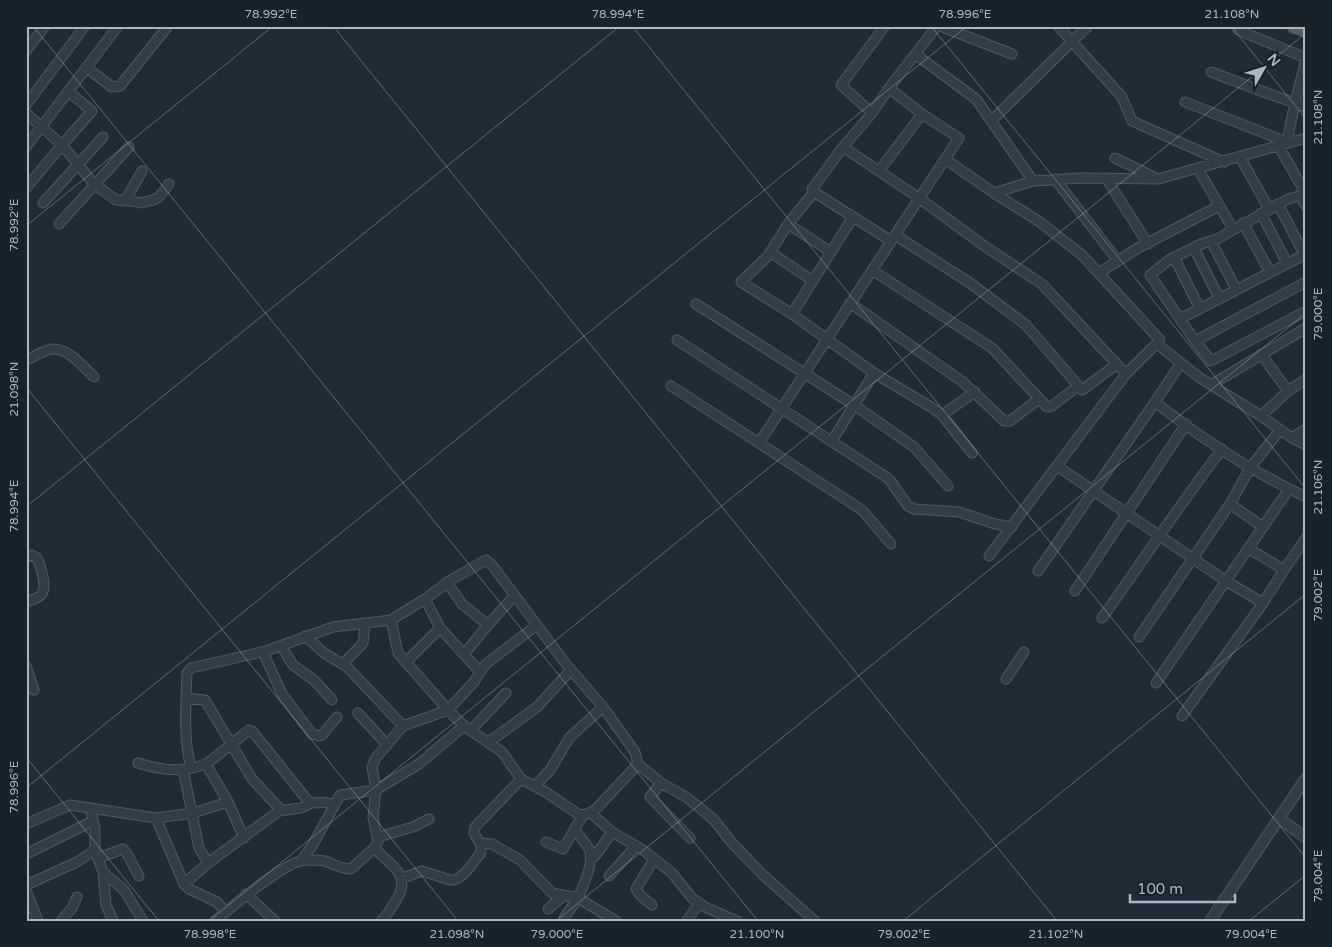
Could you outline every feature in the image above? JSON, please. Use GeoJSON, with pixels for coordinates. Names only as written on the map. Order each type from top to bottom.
{"type":"FeatureCollection","features":[{"type":"Feature","properties":{"kind":"highway"},"geometry":{"type":"LineString","coordinates":[[1294,26],[1306,30]]}},
{"type":"Feature","properties":{"kind":"street"},"geometry":{"type":"LineString","coordinates":[[26,50],[45,26]]}},
{"type":"Feature","properties":{"kind":"street"},"geometry":{"type":"LineString","coordinates":[[26,105],[85,26]]}},
{"type":"Feature","properties":{"kind":"street"},"geometry":{"type":"LineString","coordinates":[[26,146],[118,26]]}},
{"type":"Feature","properties":{"kind":"street"},"geometry":{"type":"LineString","coordinates":[[87,68],[112,87],[120,86],[168,26]]}},
{"type":"Feature","properties":{"kind":"street"},"geometry":{"type":"LineString","coordinates":[[872,114],[841,85],[885,26]]}},
{"type":"Feature","properties":{"kind":"street"},"geometry":{"type":"LineString","coordinates":[[972,453],[942,415],[874,372],[792,314],[741,282],[770,252],[788,224],[814,192],[812,189],[843,147],[872,114],[889,88],[938,26],[1012,54]]}},
{"type":"Feature","properties":{"kind":"street"},"geometry":{"type":"LineString","coordinates":[[1058,26],[1122,97],[1133,122],[1224,162]]}},
{"type":"Feature","properties":{"kind":"street"},"geometry":{"type":"LineString","coordinates":[[991,121],[1074,42],[1088,26]]}},
{"type":"Feature","properties":{"kind":"street"},"geometry":{"type":"LineString","coordinates":[[1238,30],[1306,59],[1283,143],[1306,194],[1288,199],[1217,239],[1174,257],[1150,274],[1210,361],[1306,311]]}},
{"type":"Feature","properties":{"kind":"street"},"geometry":{"type":"LineString","coordinates":[[916,54],[976,99],[1033,180]]}},
{"type":"Feature","properties":{"kind":"street"},"geometry":{"type":"LineString","coordinates":[[1211,72],[1306,107]]}},
{"type":"Feature","properties":{"kind":"street"},"geometry":{"type":"LineString","coordinates":[[759,443],[959,138],[922,114],[889,88]]}},
{"type":"Feature","properties":{"kind":"street"},"geometry":{"type":"LineString","coordinates":[[26,188],[92,111],[69,92]]}},
{"type":"Feature","properties":{"kind":"street"},"geometry":{"type":"LineString","coordinates":[[1185,102],[1283,143]]}},
{"type":"Feature","properties":{"kind":"street"},"geometry":{"type":"LineString","coordinates":[[26,113],[62,145],[94,184],[116,200],[141,203],[153,200],[159,197],[169,184]]}},
{"type":"Feature","properties":{"kind":"street"},"geometry":{"type":"LineString","coordinates":[[880,171],[922,114]]}},
{"type":"Feature","properties":{"kind":"street"},"geometry":{"type":"LineString","coordinates":[[43,203],[103,137]]}},
{"type":"Feature","properties":{"kind":"street"},"geometry":{"type":"LineString","coordinates":[[994,193],[1033,180],[1158,179],[1306,138]]}},
{"type":"Feature","properties":{"kind":"street"},"geometry":{"type":"LineString","coordinates":[[58,224],[129,147]]}},
{"type":"Feature","properties":{"kind":"street"},"geometry":{"type":"LineString","coordinates":[[843,147],[1042,284],[1126,374]]}},
{"type":"Feature","properties":{"kind":"street"},"geometry":{"type":"LineString","coordinates":[[1240,157],[1287,263]]}},
{"type":"Feature","properties":{"kind":"street"},"geometry":{"type":"LineString","coordinates":[[1115,158],[1158,179]]}},
{"type":"Feature","properties":{"kind":"street"},"geometry":{"type":"LineString","coordinates":[[945,159],[1040,222],[1082,255],[1160,340],[1126,374],[989,556]]}},
{"type":"Feature","properties":{"kind":"street"},"geometry":{"type":"LineString","coordinates":[[1198,169],[1233,229]]}},
{"type":"Feature","properties":{"kind":"street"},"geometry":{"type":"LineString","coordinates":[[125,201],[142,171]]}},
{"type":"Feature","properties":{"kind":"street"},"geometry":{"type":"LineString","coordinates":[[1106,178],[1148,244]]}},
{"type":"Feature","properties":{"kind":"street"},"geometry":{"type":"LineString","coordinates":[[1055,179],[1118,261]]}},
{"type":"Feature","properties":{"kind":"street"},"geometry":{"type":"LineString","coordinates":[[814,192],[853,217],[970,283],[1026,325],[1078,386],[1084,390],[1117,364]]}},
{"type":"Feature","properties":{"kind":"street"},"geometry":{"type":"LineString","coordinates":[[1300,196],[1306,206]]}},
{"type":"Feature","properties":{"kind":"street"},"geometry":{"type":"LineString","coordinates":[[1180,319],[1305,254],[1278,204]]}},
{"type":"Feature","properties":{"kind":"street"},"geometry":{"type":"LineString","coordinates":[[1099,273],[1219,206]]}},
{"type":"Feature","properties":{"kind":"street"},"geometry":{"type":"LineString","coordinates":[[792,314],[853,217]]}},
{"type":"Feature","properties":{"kind":"street"},"geometry":{"type":"LineString","coordinates":[[1243,223],[1270,272]]}},
{"type":"Feature","properties":{"kind":"street"},"geometry":{"type":"LineString","coordinates":[[788,224],[831,252]]}},
{"type":"Feature","properties":{"kind":"street"},"geometry":{"type":"LineString","coordinates":[[1211,241],[1236,289]]}},
{"type":"Feature","properties":{"kind":"street"},"geometry":{"type":"LineString","coordinates":[[1194,248],[1219,298]]}},
{"type":"Feature","properties":{"kind":"street"},"geometry":{"type":"LineString","coordinates":[[770,252],[813,281]]}},
{"type":"Feature","properties":{"kind":"street"},"geometry":{"type":"LineString","coordinates":[[1174,257],[1200,309]]}},
{"type":"Feature","properties":{"kind":"street"},"geometry":{"type":"LineString","coordinates":[[872,270],[992,348],[1047,407],[1049,408],[1078,386]]}},
{"type":"Feature","properties":{"kind":"street"},"geometry":{"type":"LineString","coordinates":[[1195,341],[1306,282]]}},
{"type":"Feature","properties":{"kind":"street"},"geometry":{"type":"LineString","coordinates":[[850,303],[975,392],[1002,420],[1007,422],[1039,400]]}},
{"type":"Feature","properties":{"kind":"street"},"geometry":{"type":"LineString","coordinates":[[696,304],[854,405],[914,447],[948,486]]}},
{"type":"Feature","properties":{"kind":"street"},"geometry":{"type":"LineString","coordinates":[[1211,385],[1306,328]]}},
{"type":"Feature","properties":{"kind":"street"},"geometry":{"type":"LineString","coordinates":[[677,340],[889,480],[908,506],[914,509],[958,512],[1012,527]]}},
{"type":"Feature","properties":{"kind":"street"},"geometry":{"type":"LineString","coordinates":[[1157,344],[1211,385],[1292,438],[1306,445]]}},
{"type":"Feature","properties":{"kind":"street"},"geometry":{"type":"LineString","coordinates":[[26,360],[50,349],[59,350],[73,357],[94,377]]}},
{"type":"Feature","properties":{"kind":"street"},"geometry":{"type":"LineString","coordinates":[[1261,354],[1288,391]]}},
{"type":"Feature","properties":{"kind":"street"},"geometry":{"type":"LineString","coordinates":[[1038,570],[1181,363]]}},
{"type":"Feature","properties":{"kind":"street"},"geometry":{"type":"LineString","coordinates":[[832,442],[874,372]]}},
{"type":"Feature","properties":{"kind":"street"},"geometry":{"type":"LineString","coordinates":[[1261,416],[1288,391],[1306,379]]}},
{"type":"Feature","properties":{"kind":"street"},"geometry":{"type":"LineString","coordinates":[[671,386],[862,510],[891,544]]}},
{"type":"Feature","properties":{"kind":"street"},"geometry":{"type":"LineString","coordinates":[[942,415],[975,392]]}},
{"type":"Feature","properties":{"kind":"street"},"geometry":{"type":"LineString","coordinates":[[1155,402],[1250,468],[1306,497]]}},
{"type":"Feature","properties":{"kind":"street"},"geometry":{"type":"LineString","coordinates":[[1075,591],[1186,424]]}},
{"type":"Feature","properties":{"kind":"street"},"geometry":{"type":"LineString","coordinates":[[1292,438],[1306,429]]}},
{"type":"Feature","properties":{"kind":"street"},"geometry":{"type":"LineString","coordinates":[[1139,637],[1230,504],[1250,468],[1280,430]]}},
{"type":"Feature","properties":{"kind":"street"},"geometry":{"type":"LineString","coordinates":[[1102,618],[1161,536],[1193,487],[1222,449]]}},
{"type":"Feature","properties":{"kind":"street"},"geometry":{"type":"LineString","coordinates":[[1057,466],[1226,581],[1263,603]]}},
{"type":"Feature","properties":{"kind":"street"},"geometry":{"type":"LineString","coordinates":[[1156,683],[1289,489]]}},
{"type":"Feature","properties":{"kind":"street"},"geometry":{"type":"LineString","coordinates":[[1230,504],[1263,527]]}},
{"type":"Feature","properties":{"kind":"street"},"geometry":{"type":"LineString","coordinates":[[1182,716],[1263,603],[1306,538]]}},
{"type":"Feature","properties":{"kind":"street"},"geometry":{"type":"LineString","coordinates":[[1248,548],[1284,570]]}},
{"type":"Feature","properties":{"kind":"street"},"geometry":{"type":"LineString","coordinates":[[26,557],[32,556],[37,558],[40,563],[45,587],[43,594],[38,599],[26,602]]}},
{"type":"Feature","properties":{"kind":"street"},"geometry":{"type":"LineString","coordinates":[[208,863],[199,848],[192,813],[187,768],[187,673],[191,668],[263,652],[338,626],[391,620],[425,599],[447,582],[486,560],[515,595],[571,670],[604,707],[634,752],[638,764],[661,783],[686,797],[707,814],[763,875],[815,921]]}},
{"type":"Feature","properties":{"kind":"street"},"geometry":{"type":"LineString","coordinates":[[447,582],[462,604],[488,625]]}},
{"type":"Feature","properties":{"kind":"street"},"geometry":{"type":"LineString","coordinates":[[464,654],[515,595]]}},
{"type":"Feature","properties":{"kind":"street"},"geometry":{"type":"LineString","coordinates":[[425,599],[440,628],[480,672]]}},
{"type":"Feature","properties":{"kind":"street"},"geometry":{"type":"LineString","coordinates":[[391,620],[398,653],[448,710],[468,728],[502,752],[521,779],[578,814],[587,814],[636,846],[672,873],[692,898],[736,921]]}},
{"type":"Feature","properties":{"kind":"street"},"geometry":{"type":"LineString","coordinates":[[342,664],[363,643],[365,624]]}},
{"type":"Feature","properties":{"kind":"street"},"geometry":{"type":"LineString","coordinates":[[301,861],[323,861],[344,868],[351,868],[374,848],[378,837],[373,817],[376,790],[372,767],[375,759],[403,726],[448,710],[474,682],[486,664],[537,624]]}},
{"type":"Feature","properties":{"kind":"street"},"geometry":{"type":"LineString","coordinates":[[407,661],[440,628]]}},
{"type":"Feature","properties":{"kind":"street"},"geometry":{"type":"LineString","coordinates":[[305,636],[324,653],[347,667],[403,726]]}},
{"type":"Feature","properties":{"kind":"street"},"geometry":{"type":"LineString","coordinates":[[280,646],[293,665],[316,681],[332,700]]}},
{"type":"Feature","properties":{"kind":"street"},"geometry":{"type":"LineString","coordinates":[[263,652],[282,694],[315,736],[322,734],[337,718]]}},
{"type":"Feature","properties":{"kind":"street"},"geometry":{"type":"LineString","coordinates":[[1006,679],[1024,652]]}},
{"type":"Feature","properties":{"kind":"street"},"geometry":{"type":"LineString","coordinates":[[26,666],[34,690]]}},
{"type":"Feature","properties":{"kind":"street"},"geometry":{"type":"LineString","coordinates":[[490,742],[537,707],[571,670]]}},
{"type":"Feature","properties":{"kind":"street"},"geometry":{"type":"LineString","coordinates":[[156,818],[184,884],[190,890],[217,902],[222,917],[246,894],[301,861],[312,846],[340,795],[376,790],[419,764],[468,728],[506,693]]}},
{"type":"Feature","properties":{"kind":"street"},"geometry":{"type":"LineString","coordinates":[[186,698],[205,700],[254,782],[281,810]]}},
{"type":"Feature","properties":{"kind":"street"},"geometry":{"type":"LineString","coordinates":[[535,786],[550,770],[570,737],[604,707]]}},
{"type":"Feature","properties":{"kind":"street"},"geometry":{"type":"LineString","coordinates":[[358,712],[387,745]]}},
{"type":"Feature","properties":{"kind":"street"},"geometry":{"type":"LineString","coordinates":[[138,763],[158,769],[187,768],[206,764],[249,730],[253,732],[308,801],[312,803]]}},
{"type":"Feature","properties":{"kind":"street"},"geometry":{"type":"LineString","coordinates":[[206,764],[228,802],[244,838]]}},
{"type":"Feature","properties":{"kind":"street"},"geometry":{"type":"LineString","coordinates":[[546,842],[563,850],[587,814],[638,764]]}},
{"type":"Feature","properties":{"kind":"street"},"geometry":{"type":"LineString","coordinates":[[1210,921],[1306,778]]}},
{"type":"Feature","properties":{"kind":"street"},"geometry":{"type":"LineString","coordinates":[[402,878],[422,871],[454,881],[460,877],[482,850],[474,833],[475,826],[521,779]]}},
{"type":"Feature","properties":{"kind":"street"},"geometry":{"type":"LineString","coordinates":[[661,783],[650,797],[690,838]]}},
{"type":"Feature","properties":{"kind":"street"},"geometry":{"type":"LineString","coordinates":[[184,884],[208,863],[281,810],[301,808],[312,803],[326,801],[334,805]]}},
{"type":"Feature","properties":{"kind":"street"},"geometry":{"type":"LineString","coordinates":[[26,824],[70,805],[156,818],[192,813],[228,802]]}},
{"type":"Feature","properties":{"kind":"street"},"geometry":{"type":"LineString","coordinates":[[90,808],[97,854],[103,872],[106,905],[114,921]]}},
{"type":"Feature","properties":{"kind":"street"},"geometry":{"type":"LineString","coordinates":[[378,837],[413,827],[430,818]]}},
{"type":"Feature","properties":{"kind":"street"},"geometry":{"type":"LineString","coordinates":[[1279,818],[1306,838]]}},
{"type":"Feature","properties":{"kind":"street"},"geometry":{"type":"LineString","coordinates":[[26,854],[93,821]]}},
{"type":"Feature","properties":{"kind":"street"},"geometry":{"type":"LineString","coordinates":[[564,920],[578,898],[589,869],[590,856],[588,848],[575,830]]}},
{"type":"Feature","properties":{"kind":"street"},"geometry":{"type":"LineString","coordinates":[[595,856],[612,832]]}},
{"type":"Feature","properties":{"kind":"street"},"geometry":{"type":"LineString","coordinates":[[480,843],[492,844],[520,860],[548,890],[563,896],[578,898],[616,921]]}},
{"type":"Feature","properties":{"kind":"street"},"geometry":{"type":"LineString","coordinates":[[609,876],[636,846]]}},
{"type":"Feature","properties":{"kind":"street"},"geometry":{"type":"LineString","coordinates":[[374,848],[398,872],[402,878],[403,886],[390,917],[380,921]]}},
{"type":"Feature","properties":{"kind":"street"},"geometry":{"type":"LineString","coordinates":[[26,885],[97,854],[123,849],[127,852],[132,866],[139,876]]}},
{"type":"Feature","properties":{"kind":"street"},"geometry":{"type":"LineString","coordinates":[[652,905],[636,889],[654,859]]}},
{"type":"Feature","properties":{"kind":"street"},"geometry":{"type":"LineString","coordinates":[[103,872],[124,890],[143,921]]}},
{"type":"Feature","properties":{"kind":"street"},"geometry":{"type":"LineString","coordinates":[[26,890],[35,920]]}},
{"type":"Feature","properties":{"kind":"street"},"geometry":{"type":"LineString","coordinates":[[246,894],[276,921]]}},
{"type":"Feature","properties":{"kind":"street"},"geometry":{"type":"LineString","coordinates":[[548,909],[563,896]]}},
{"type":"Feature","properties":{"kind":"street"},"geometry":{"type":"LineString","coordinates":[[61,921],[72,908],[77,897]]}},
{"type":"Feature","properties":{"kind":"street"},"geometry":{"type":"LineString","coordinates":[[687,921],[699,903]]}}]}
